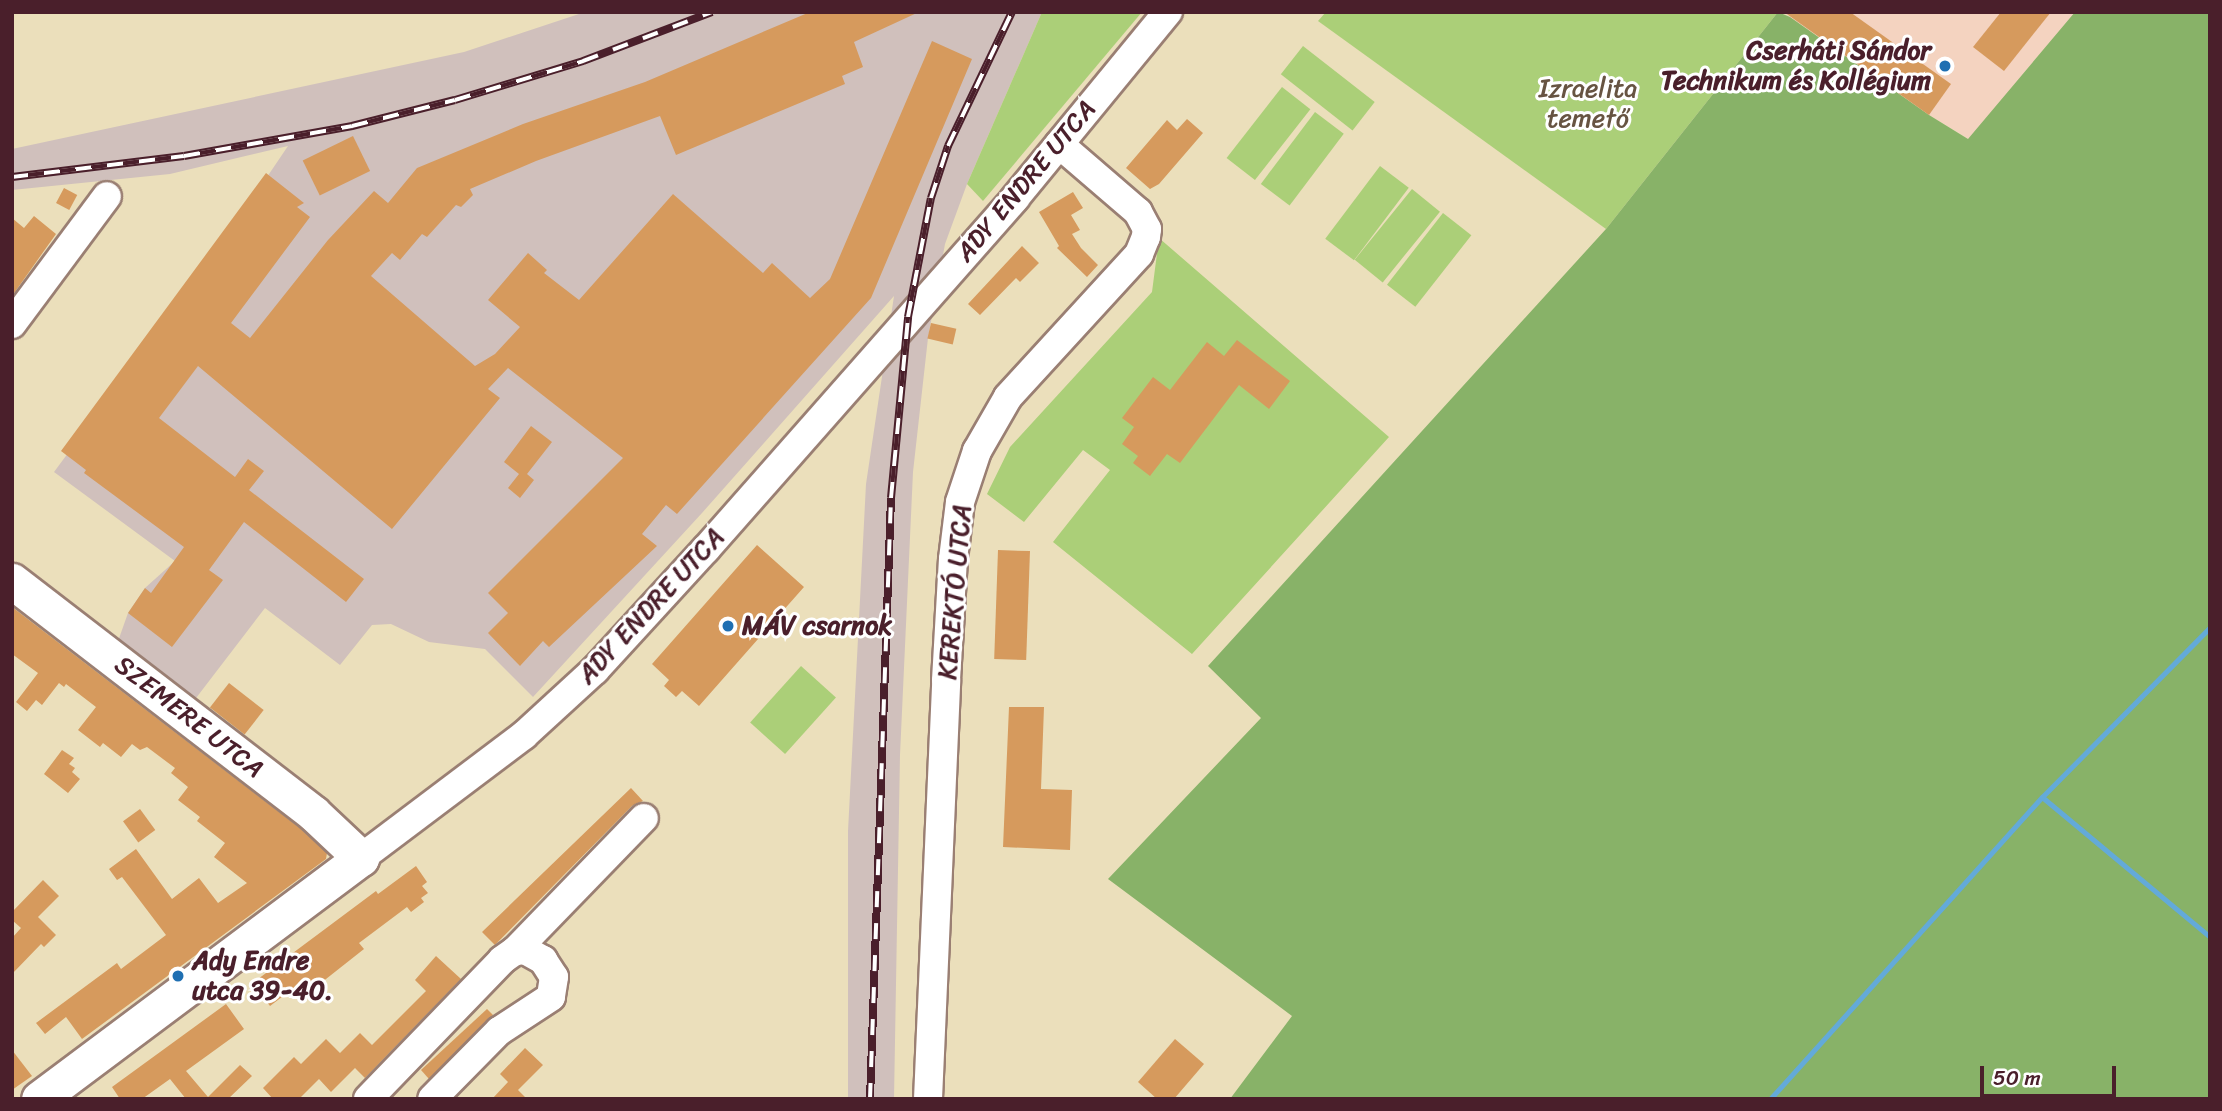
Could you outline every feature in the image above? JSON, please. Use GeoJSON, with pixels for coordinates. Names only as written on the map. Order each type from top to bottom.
{"type":"FeatureCollection","features":[{"type":"Feature","properties":{"kind":"main road","name":"SZEMERE UTCA"},"geometry":{"type":"LineString","coordinates":[[12,582],[313,813],[361,858]]}},
{"type":"Feature","properties":{"kind":"main road","name":"ADY ENDRE UTCA"},"geometry":{"type":"LineString","coordinates":[[39,1099],[361,858]]}},
{"type":"Feature","properties":{"kind":"street","name":"ADY ENDRE UTCA"},"geometry":{"type":"LineString","coordinates":[[361,858],[524,735],[595,670],[715,538],[1059,144],[1168,12]]}},
{"type":"Feature","properties":{"kind":"street","name":"KEREKTÓ UTCA"},"geometry":{"type":"LineString","coordinates":[[928,1099],[948,640],[955,535],[960,502],[977,451],[1008,397],[1139,254],[1146,237],[1147,229],[1138,212],[1059,144]]}},
{"type":"Feature","properties":{"kind":"street"},"geometry":{"type":"LineString","coordinates":[[12,324],[107,196]]}},
{"type":"Feature","properties":{"kind":"street"},"geometry":{"type":"LineString","coordinates":[[368,1099],[644,818]]}},
{"type":"Feature","properties":{"kind":"street"},"geometry":{"type":"LineString","coordinates":[[432,1099],[499,1031],[551,997],[555,986],[550,968],[535,954],[515,951]]}},
{"type":"Feature","properties":{"kind":"shaded area"},"geometry":{"type":"Polygon","coordinates":[[[585,12],[1042,12],[967,184],[945,244],[928,338],[913,472],[900,755],[894,1099],[848,1099],[848,831],[866,484],[894,296],[702,513],[533,697],[485,649],[429,642],[391,624],[372,625],[340,665],[265,608],[193,702],[117,644],[128,613],[145,588],[175,561],[54,472],[208,264],[288,146],[170,174],[12,190],[12,149],[464,52],[585,12]]]}},
{"type":"Feature","properties":{"kind":"shaded area","name":"Cserháti Sándor Technikum és Kollégium"},"geometry":{"type":"Polygon","coordinates":[[[1783,12],[2075,12],[1969,139],[1929,115],[1783,12]]]}},
{"type":"Feature","properties":{"kind":"green space"},"geometry":{"type":"Polygon","coordinates":[[[1042,12],[1142,12],[983,201],[967,184],[1042,12]]]}},
{"type":"Feature","properties":{"kind":"green space","name":"Izraelita temető"},"geometry":{"type":"Polygon","coordinates":[[[1326,12],[1778,12],[1606,229],[1318,21],[1326,12]]]}},
{"type":"Feature","properties":{"kind":"green space"},"geometry":{"type":"Polygon","coordinates":[[[1778,12],[1790,17],[1929,115],[1968,139],[2075,12],[2210,12],[2210,1099],[1230,1099],[1292,1016],[1108,879],[1261,718],[1208,666],[1606,229],[1778,12]]]}},
{"type":"Feature","properties":{"kind":"green space"},"geometry":{"type":"Polygon","coordinates":[[[1303,46],[1375,102],[1353,130],[1281,74],[1303,46]]]}},
{"type":"Feature","properties":{"kind":"green space"},"geometry":{"type":"Polygon","coordinates":[[[1282,87],[1310,109],[1255,180],[1227,158],[1282,87]]]}},
{"type":"Feature","properties":{"kind":"green space"},"geometry":{"type":"Polygon","coordinates":[[[1315,112],[1344,134],[1290,206],[1261,184],[1315,112]]]}},
{"type":"Feature","properties":{"kind":"green space"},"geometry":{"type":"Polygon","coordinates":[[[1380,166],[1409,188],[1354,260],[1325,239],[1380,166]]]}},
{"type":"Feature","properties":{"kind":"green space"},"geometry":{"type":"Polygon","coordinates":[[[1412,189],[1440,212],[1383,282],[1355,260],[1412,189]]]}},
{"type":"Feature","properties":{"kind":"green space"},"geometry":{"type":"Polygon","coordinates":[[[1443,213],[1471,235],[1415,307],[1387,285],[1443,213]]]}},
{"type":"Feature","properties":{"kind":"green space"},"geometry":{"type":"Polygon","coordinates":[[[1159,238],[1389,437],[1192,654],[1053,542],[1110,470],[1083,450],[1024,522],[987,494],[1010,447],[1152,292],[1159,238]]]}},
{"type":"Feature","properties":{"kind":"green space"},"geometry":{"type":"Polygon","coordinates":[[[801,666],[836,697],[785,754],[750,722],[801,666]]]}},
{"type":"Feature","properties":{"kind":"building"},"geometry":{"type":"Polygon","coordinates":[[[810,12],[919,12],[854,42],[863,67],[842,76],[845,84],[676,155],[660,116],[536,161],[470,189],[473,195],[461,207],[456,205],[427,237],[422,234],[400,260],[392,253],[371,276],[475,366],[495,354],[520,327],[488,300],[528,253],[547,270],[544,273],[579,300],[673,194],[763,273],[772,263],[810,298],[830,279],[932,41],[972,59],[871,298],[677,514],[666,505],[642,534],[657,546],[549,647],[543,641],[520,666],[488,633],[508,613],[488,593],[623,458],[508,368],[488,389],[500,398],[392,529],[198,366],[159,418],[235,477],[248,459],[264,471],[249,490],[364,579],[346,602],[244,522],[209,570],[223,580],[172,647],[128,613],[145,588],[151,593],[184,547],[84,473],[86,470],[61,451],[266,173],[304,203],[297,207],[310,217],[231,323],[250,338],[328,240],[374,191],[388,203],[417,168],[523,124],[645,82],[810,12]]]}},
{"type":"Feature","properties":{"kind":"building"},"geometry":{"type":"Polygon","coordinates":[[[1784,12],[1850,12],[1951,84],[1929,115],[1784,12]]]}},
{"type":"Feature","properties":{"kind":"building"},"geometry":{"type":"Polygon","coordinates":[[[2001,12],[2051,12],[2004,71],[1973,47],[2001,12]]]}},
{"type":"Feature","properties":{"kind":"building"},"geometry":{"type":"Polygon","coordinates":[[[1187,119],[1203,133],[1159,184],[1150,189],[1126,168],[1167,120],[1177,130],[1187,119]]]}},
{"type":"Feature","properties":{"kind":"building"},"geometry":{"type":"Polygon","coordinates":[[[353,136],[370,171],[320,196],[303,161],[353,136]]]}},
{"type":"Feature","properties":{"kind":"building"},"geometry":{"type":"Polygon","coordinates":[[[64,188],[77,195],[69,210],[56,203],[64,188]]]}},
{"type":"Feature","properties":{"kind":"building"},"geometry":{"type":"Polygon","coordinates":[[[1073,192],[1083,208],[1071,215],[1080,230],[1072,234],[1081,248],[1098,265],[1087,277],[1057,248],[1059,246],[1039,212],[1073,192]]]}},
{"type":"Feature","properties":{"kind":"building"},"geometry":{"type":"Polygon","coordinates":[[[34,216],[56,234],[12,296],[12,218],[24,228],[34,216]]]}},
{"type":"Feature","properties":{"kind":"building"},"geometry":{"type":"Polygon","coordinates":[[[1022,246],[1039,263],[1020,282],[1016,278],[980,315],[968,304],[1022,246]]]}},
{"type":"Feature","properties":{"kind":"building"},"geometry":{"type":"Polygon","coordinates":[[[931,323],[956,329],[953,344],[927,339],[931,323]]]}},
{"type":"Feature","properties":{"kind":"building"},"geometry":{"type":"Polygon","coordinates":[[[1237,340],[1290,381],[1269,409],[1239,385],[1180,463],[1167,454],[1150,476],[1133,463],[1138,456],[1122,444],[1134,427],[1122,418],[1153,377],[1170,390],[1207,342],[1224,356],[1237,340]]]}},
{"type":"Feature","properties":{"kind":"building"},"geometry":{"type":"Polygon","coordinates":[[[531,426],[552,442],[527,474],[534,480],[520,498],[508,488],[519,474],[504,462],[531,426]]]}},
{"type":"Feature","properties":{"kind":"building","name":"MÁV csarnok"},"geometry":{"type":"Polygon","coordinates":[[[757,545],[804,587],[699,706],[682,691],[676,697],[664,686],[669,680],[652,664],[757,545]]]}},
{"type":"Feature","properties":{"kind":"building"},"geometry":{"type":"Polygon","coordinates":[[[998,550],[1030,551],[1026,660],[994,659],[998,550]]]}},
{"type":"Feature","properties":{"kind":"building"},"geometry":{"type":"Polygon","coordinates":[[[12,607],[300,828],[327,853],[326,859],[82,1039],[66,1017],[45,1034],[36,1023],[117,963],[121,969],[166,935],[122,877],[117,880],[109,869],[136,849],[172,899],[199,878],[218,903],[247,883],[214,857],[225,843],[197,821],[200,817],[178,800],[188,787],[171,773],[175,768],[147,747],[140,750],[132,744],[121,757],[103,743],[100,747],[78,730],[96,707],[66,684],[64,687],[59,683],[42,705],[36,700],[27,711],[16,702],[38,673],[12,654],[12,607]]]}},
{"type":"Feature","properties":{"kind":"building"},"geometry":{"type":"Polygon","coordinates":[[[229,683],[264,710],[245,735],[210,707],[229,683]]]}},
{"type":"Feature","properties":{"kind":"building"},"geometry":{"type":"Polygon","coordinates":[[[1009,707],[1044,707],[1041,789],[1072,790],[1070,850],[1003,847],[1009,707]]]}},
{"type":"Feature","properties":{"kind":"building"},"geometry":{"type":"Polygon","coordinates":[[[62,750],[74,758],[69,764],[75,768],[72,772],[80,779],[68,793],[44,774],[62,750]]]}},
{"type":"Feature","properties":{"kind":"building"},"geometry":{"type":"Polygon","coordinates":[[[631,788],[643,801],[632,806],[495,945],[482,932],[631,788]]]}},
{"type":"Feature","properties":{"kind":"building"},"geometry":{"type":"Polygon","coordinates":[[[140,809],[155,830],[138,842],[123,821],[140,809]]]}},
{"type":"Feature","properties":{"kind":"building"},"geometry":{"type":"Polygon","coordinates":[[[416,866],[427,882],[422,886],[428,893],[421,898],[424,902],[411,912],[407,907],[359,943],[364,949],[326,979],[314,987],[307,978],[270,1006],[261,994],[266,990],[258,979],[376,891],[378,894],[416,866]]]}},
{"type":"Feature","properties":{"kind":"building"},"geometry":{"type":"Polygon","coordinates":[[[43,880],[59,896],[38,917],[56,935],[44,947],[41,944],[12,974],[12,938],[21,928],[12,920],[12,912],[43,880]]]}},
{"type":"Feature","properties":{"kind":"building"},"geometry":{"type":"Polygon","coordinates":[[[436,956],[461,979],[365,1078],[355,1068],[331,1092],[319,1079],[299,1099],[273,1099],[263,1088],[294,1057],[301,1064],[326,1039],[340,1053],[360,1033],[372,1045],[426,991],[415,980],[436,956]]]}},
{"type":"Feature","properties":{"kind":"building"},"geometry":{"type":"Polygon","coordinates":[[[226,1004],[244,1029],[186,1071],[208,1097],[240,1065],[252,1076],[228,1099],[186,1099],[170,1079],[142,1099],[120,1099],[112,1087],[226,1004]]]}},
{"type":"Feature","properties":{"kind":"building"},"geometry":{"type":"Polygon","coordinates":[[[487,1009],[493,1015],[429,1079],[421,1070],[487,1009]]]}},
{"type":"Feature","properties":{"kind":"building"},"geometry":{"type":"Polygon","coordinates":[[[1175,1039],[1204,1064],[1174,1099],[1157,1099],[1138,1082],[1175,1039]]]}},
{"type":"Feature","properties":{"kind":"building"},"geometry":{"type":"Polygon","coordinates":[[[525,1048],[543,1065],[518,1090],[527,1099],[492,1099],[508,1082],[500,1074],[525,1048]]]}},
{"type":"Feature","properties":{"kind":"building"},"geometry":{"type":"Polygon","coordinates":[[[12,1050],[32,1076],[12,1090],[12,1050]]]}},
{"type":"Feature","properties":{"kind":"waterway"},"geometry":{"type":"LineString","coordinates":[[1770,1099],[2042,797],[2210,627]]}},
{"type":"Feature","properties":{"kind":"waterway"},"geometry":{"type":"LineString","coordinates":[[2042,797],[2210,937]]}},
{"type":"Feature","properties":{"kind":"railway"},"geometry":{"type":"LineString","coordinates":[[12,177],[184,156],[352,126],[455,100],[583,61],[712,12]]}},
{"type":"Feature","properties":{"kind":"railway"},"geometry":{"type":"LineString","coordinates":[[870,1099],[891,498],[908,317],[931,198],[948,146],[1012,12]]}},
{"type":"Feature","properties":{"kind":"place","name":"Cserháti Sándor Technikum és Kollégium"},"geometry":{"type":"Point","coordinates":[1945,66]}},
{"type":"Feature","properties":{"kind":"place","name":"MÁV csarnok"},"geometry":{"type":"Point","coordinates":[728,626]}},
{"type":"Feature","properties":{"kind":"place","name":"Ady Endre utca 39-40."},"geometry":{"type":"Point","coordinates":[178,976]}}]}
